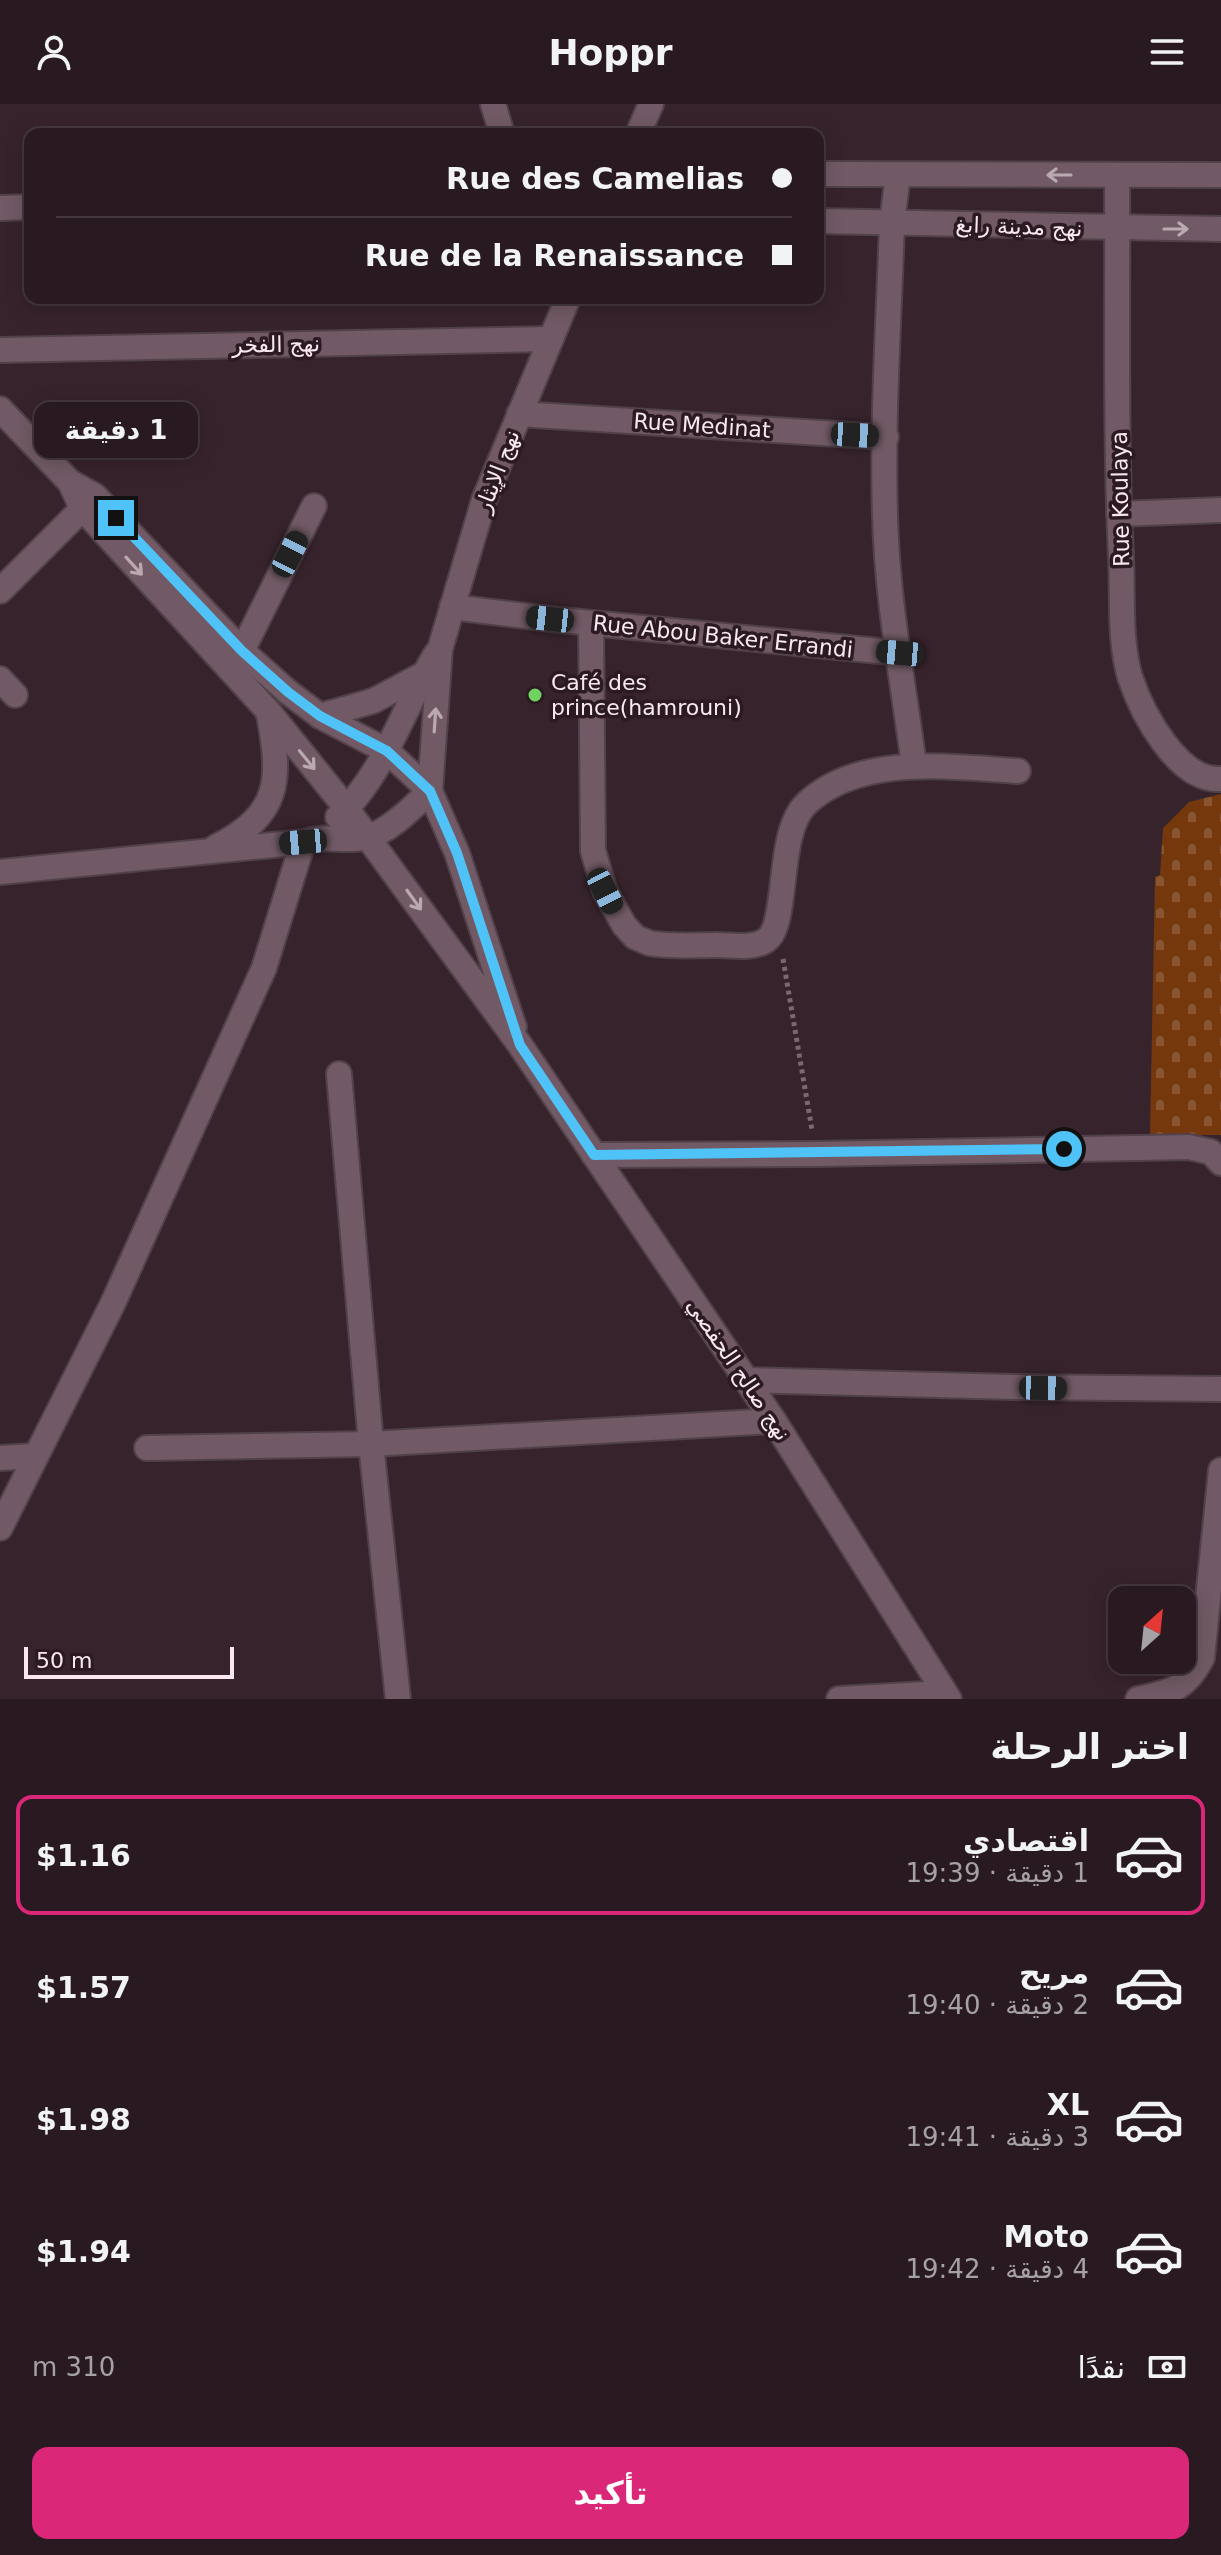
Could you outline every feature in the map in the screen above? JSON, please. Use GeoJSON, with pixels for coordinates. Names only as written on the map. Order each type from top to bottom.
{"type":"FeatureCollection","features":[{"type":"Feature","properties":{"kind":"street"},"geometry":{"type":"LineString","coordinates":[[493,104],[500,128]]}},
{"type":"Feature","properties":{"kind":"street"},"geometry":{"type":"LineString","coordinates":[[641,128],[651,104]]}},
{"type":"Feature","properties":{"kind":"street"},"geometry":{"type":"LineString","coordinates":[[824,174],[1221,175]]}},
{"type":"Feature","properties":{"kind":"street"},"geometry":{"type":"LineString","coordinates":[[898,175],[892,222],[885,516],[892,618],[900,653],[914,765]]}},
{"type":"Feature","properties":{"kind":"street","name":"Rue Koulaya"},"geometry":{"type":"LineString","coordinates":[[1117,175],[1119,514],[1125,654],[1131,678],[1173,756],[1194,774],[1221,779]]}},
{"type":"Feature","properties":{"kind":"street"},"geometry":{"type":"LineString","coordinates":[[0,208],[24,207]]}},
{"type":"Feature","properties":{"kind":"street","name":"نهج مدينة رابغ"},"geometry":{"type":"LineString","coordinates":[[824,221],[1221,229]]}},
{"type":"Feature","properties":{"kind":"street","name":"نهج الإيثار"},"geometry":{"type":"LineString","coordinates":[[440,649],[484,500],[566,304]]}},
{"type":"Feature","properties":{"kind":"street","name":"نهج الفخر"},"geometry":{"type":"LineString","coordinates":[[0,350],[551,339]]}},
{"type":"Feature","properties":{"kind":"street"},"geometry":{"type":"LineString","coordinates":[[0,409],[88,502],[0,591]]}},
{"type":"Feature","properties":{"kind":"street","name":"Rue Medinat"},"geometry":{"type":"LineString","coordinates":[[519,414],[886,437]]}},
{"type":"Feature","properties":{"kind":"street","name":"نهج صالح الحفصي"},"geometry":{"type":"LineString","coordinates":[[88,502],[288,692],[320,716],[387,751],[430,791],[457,853],[520,1045]]}},
{"type":"Feature","properties":{"kind":"street","name":"نهج صالح الحفصي"},"geometry":{"type":"LineString","coordinates":[[88,502],[269,712],[347,809],[520,1045],[774,1421],[946,1696]]}},
{"type":"Feature","properties":{"kind":"street"},"geometry":{"type":"LineString","coordinates":[[242,651],[314,506]]}},
{"type":"Feature","properties":{"kind":"street"},"geometry":{"type":"LineString","coordinates":[[1119,514],[1221,510]]}},
{"type":"Feature","properties":{"kind":"street","name":"Rue Abou Baker Errandi"},"geometry":{"type":"LineString","coordinates":[[452,607],[900,653]]}},
{"type":"Feature","properties":{"kind":"street"},"geometry":{"type":"LineString","coordinates":[[591,623],[593,851],[605,891],[624,925],[635,937],[649,943],[746,946],[767,940],[777,922],[792,826],[805,805],[834,784],[914,765],[1018,771]]}},
{"type":"Feature","properties":{"kind":"street"},"geometry":{"type":"LineString","coordinates":[[0,1528],[113,1303],[264,968],[310,840],[347,809],[387,751],[424,674],[440,649]]}},
{"type":"Feature","properties":{"kind":"street"},"geometry":{"type":"LineString","coordinates":[[0,872],[310,840],[368,837],[396,821],[430,791],[440,649]]}},
{"type":"Feature","properties":{"kind":"street"},"geometry":{"type":"LineString","coordinates":[[320,716],[373,701],[424,674]]}},
{"type":"Feature","properties":{"kind":"street"},"geometry":{"type":"LineString","coordinates":[[207,851],[240,835],[261,814],[272,793],[276,752],[269,712]]}},
{"type":"Feature","properties":{"kind":"street"},"geometry":{"type":"LineString","coordinates":[[339,1074],[371,1444],[398,1699]]}},
{"type":"Feature","properties":{"kind":"street"},"geometry":{"type":"LineString","coordinates":[[594,1155],[1189,1147],[1211,1152],[1221,1163]]}},
{"type":"Feature","properties":{"kind":"street"},"geometry":{"type":"LineString","coordinates":[[747,1380],[1221,1389]]}},
{"type":"Feature","properties":{"kind":"street"},"geometry":{"type":"LineString","coordinates":[[147,1448],[371,1444],[774,1421]]}},
{"type":"Feature","properties":{"kind":"street"},"geometry":{"type":"LineString","coordinates":[[0,1458],[34,1456]]}},
{"type":"Feature","properties":{"kind":"street"},"geometry":{"type":"LineString","coordinates":[[1138,1699],[1177,1689],[1192,1677],[1202,1658],[1221,1470]]}},
{"type":"Feature","properties":{"kind":"street"},"geometry":{"type":"LineString","coordinates":[[839,1699],[946,1696]]}},
{"type":"Feature","properties":{"kind":"path"},"geometry":{"type":"LineString","coordinates":[[777,922],[816,1154]]}},
{"type":"Feature","properties":{"kind":"green space"},"geometry":{"type":"Polygon","coordinates":[[[1221,794],[1221,1135],[1150,1135],[1155,877],[1160,875],[1163,828],[1189,802],[1221,794]]]}},
{"type":"Feature","properties":{"kind":"place","name":"Café des prince(hamrouni)"},"geometry":{"type":"Point","coordinates":[535,695]}},
{"type":"Feature","properties":{"kind":"route"},"geometry":{"type":"LineString","coordinates":[[116,518],[242,651],[288,692],[320,716],[387,751],[430,791],[457,853],[520,1045],[594,1155],[1064,1149]]}}]}
